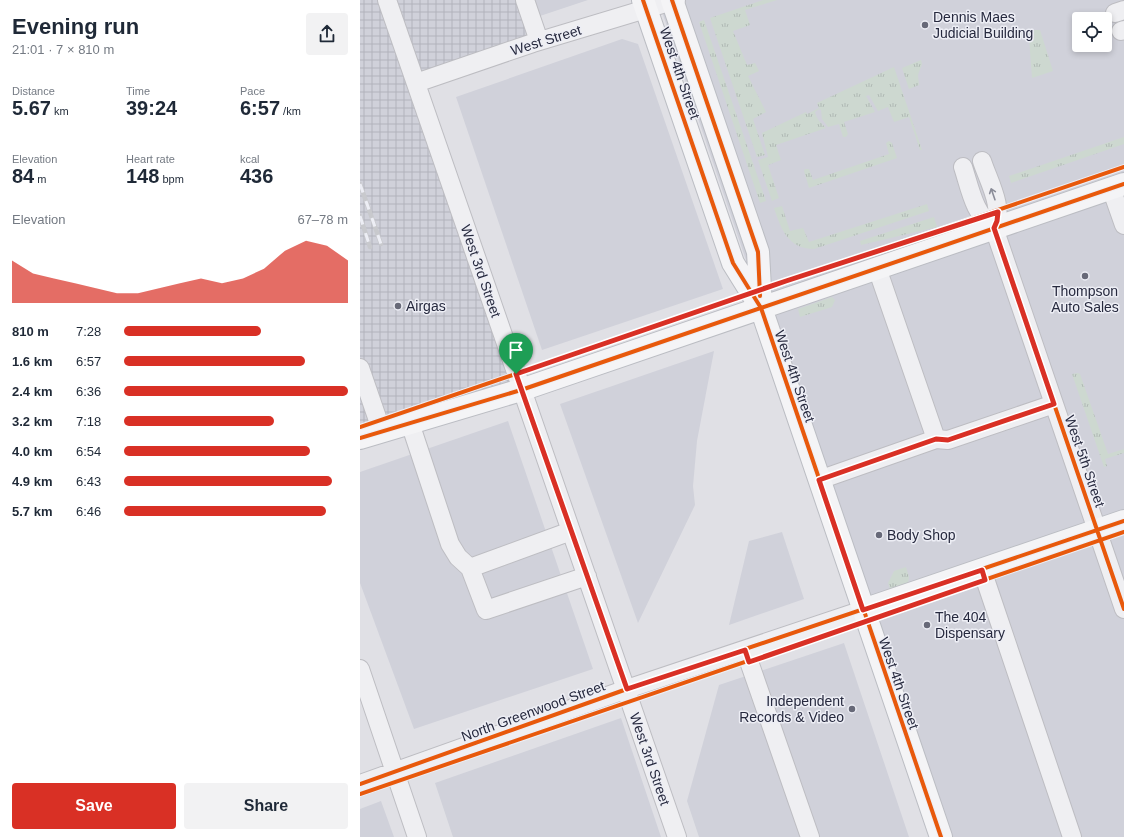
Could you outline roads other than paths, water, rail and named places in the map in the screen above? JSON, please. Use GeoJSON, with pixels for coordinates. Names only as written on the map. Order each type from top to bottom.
{"type":"FeatureCollection","features":[{"type":"Feature","properties":{"kind":"main road","name":"West 4th Street"},"geometry":{"type":"LineString","coordinates":[[674,0],[758,252],[761,308]]}},
{"type":"Feature","properties":{"kind":"main road","name":"West 4th Street"},"geometry":{"type":"LineString","coordinates":[[645,5],[733,263],[761,308],[941,837]]}},
{"type":"Feature","properties":{"kind":"main road"},"geometry":{"type":"LineString","coordinates":[[360,438],[521,390],[1118,186]]}},
{"type":"Feature","properties":{"kind":"main road","name":"North Greenwood Street"},"geometry":{"type":"LineString","coordinates":[[863,610],[1124,521]]}},
{"type":"Feature","properties":{"kind":"street","name":"West 3rd Street"},"geometry":{"type":"LineString","coordinates":[[388,0],[521,390],[572,531],[677,837]]}},
{"type":"Feature","properties":{"kind":"street"},"geometry":{"type":"LineString","coordinates":[[525,0],[539,42]]}},
{"type":"Feature","properties":{"kind":"street","name":"West Street"},"geometry":{"type":"LineString","coordinates":[[416,83],[645,5],[674,0]]}},
{"type":"Feature","properties":{"kind":"street"},"geometry":{"type":"LineString","coordinates":[[963,167],[977,209],[984,221],[994,228],[997,221],[998,210],[982,161]]}},
{"type":"Feature","properties":{"kind":"street"},"geometry":{"type":"LineString","coordinates":[[1118,186],[1124,225]]}},
{"type":"Feature","properties":{"kind":"street","name":"West 5th Street"},"geometry":{"type":"LineString","coordinates":[[994,228],[1124,609]]}},
{"type":"Feature","properties":{"kind":"street"},"geometry":{"type":"LineString","coordinates":[[877,268],[936,439]]}},
{"type":"Feature","properties":{"kind":"street"},"geometry":{"type":"LineString","coordinates":[[360,368],[382,432]]}},
{"type":"Feature","properties":{"kind":"street"},"geometry":{"type":"LineString","coordinates":[[819,480],[936,439],[948,440],[1054,404]]}},
{"type":"Feature","properties":{"kind":"street"},"geometry":{"type":"LineString","coordinates":[[410,423],[450,544],[458,557],[470,568],[486,610],[587,576]]}},
{"type":"Feature","properties":{"kind":"street"},"geometry":{"type":"LineString","coordinates":[[470,568],[572,531]]}},
{"type":"Feature","properties":{"kind":"street"},"geometry":{"type":"LineString","coordinates":[[982,570],[1072,837]]}},
{"type":"Feature","properties":{"kind":"street","name":"North Greenwood Street"},"geometry":{"type":"LineString","coordinates":[[360,784],[627,689],[863,610]]}},
{"type":"Feature","properties":{"kind":"street"},"geometry":{"type":"LineString","coordinates":[[745,650],[810,837]]}},
{"type":"Feature","properties":{"kind":"street"},"geometry":{"type":"LineString","coordinates":[[360,669],[417,837]]}},
{"type":"Feature","properties":{"kind":"railway"},"geometry":{"type":"LineString","coordinates":[[360,184],[381,244]]}},
{"type":"Feature","properties":{"kind":"railway"},"geometry":{"type":"LineString","coordinates":[[360,216],[370,247]]}},
{"type":"Feature","properties":{"kind":"place","name":"Dennis Maes Judicial Building"},"geometry":{"type":"Point","coordinates":[925,25]}},
{"type":"Feature","properties":{"kind":"place","name":"Thompson Auto Sales"},"geometry":{"type":"Point","coordinates":[1085,276]}},
{"type":"Feature","properties":{"kind":"place","name":"Airgas"},"geometry":{"type":"Point","coordinates":[398,306]}},
{"type":"Feature","properties":{"kind":"place","name":"Body Shop"},"geometry":{"type":"Point","coordinates":[879,535]}},
{"type":"Feature","properties":{"kind":"place","name":"The 404 Dispensary"},"geometry":{"type":"Point","coordinates":[927,625]}},
{"type":"Feature","properties":{"kind":"place","name":"Independent Records & Video"},"geometry":{"type":"Point","coordinates":[852,709]}}]}
